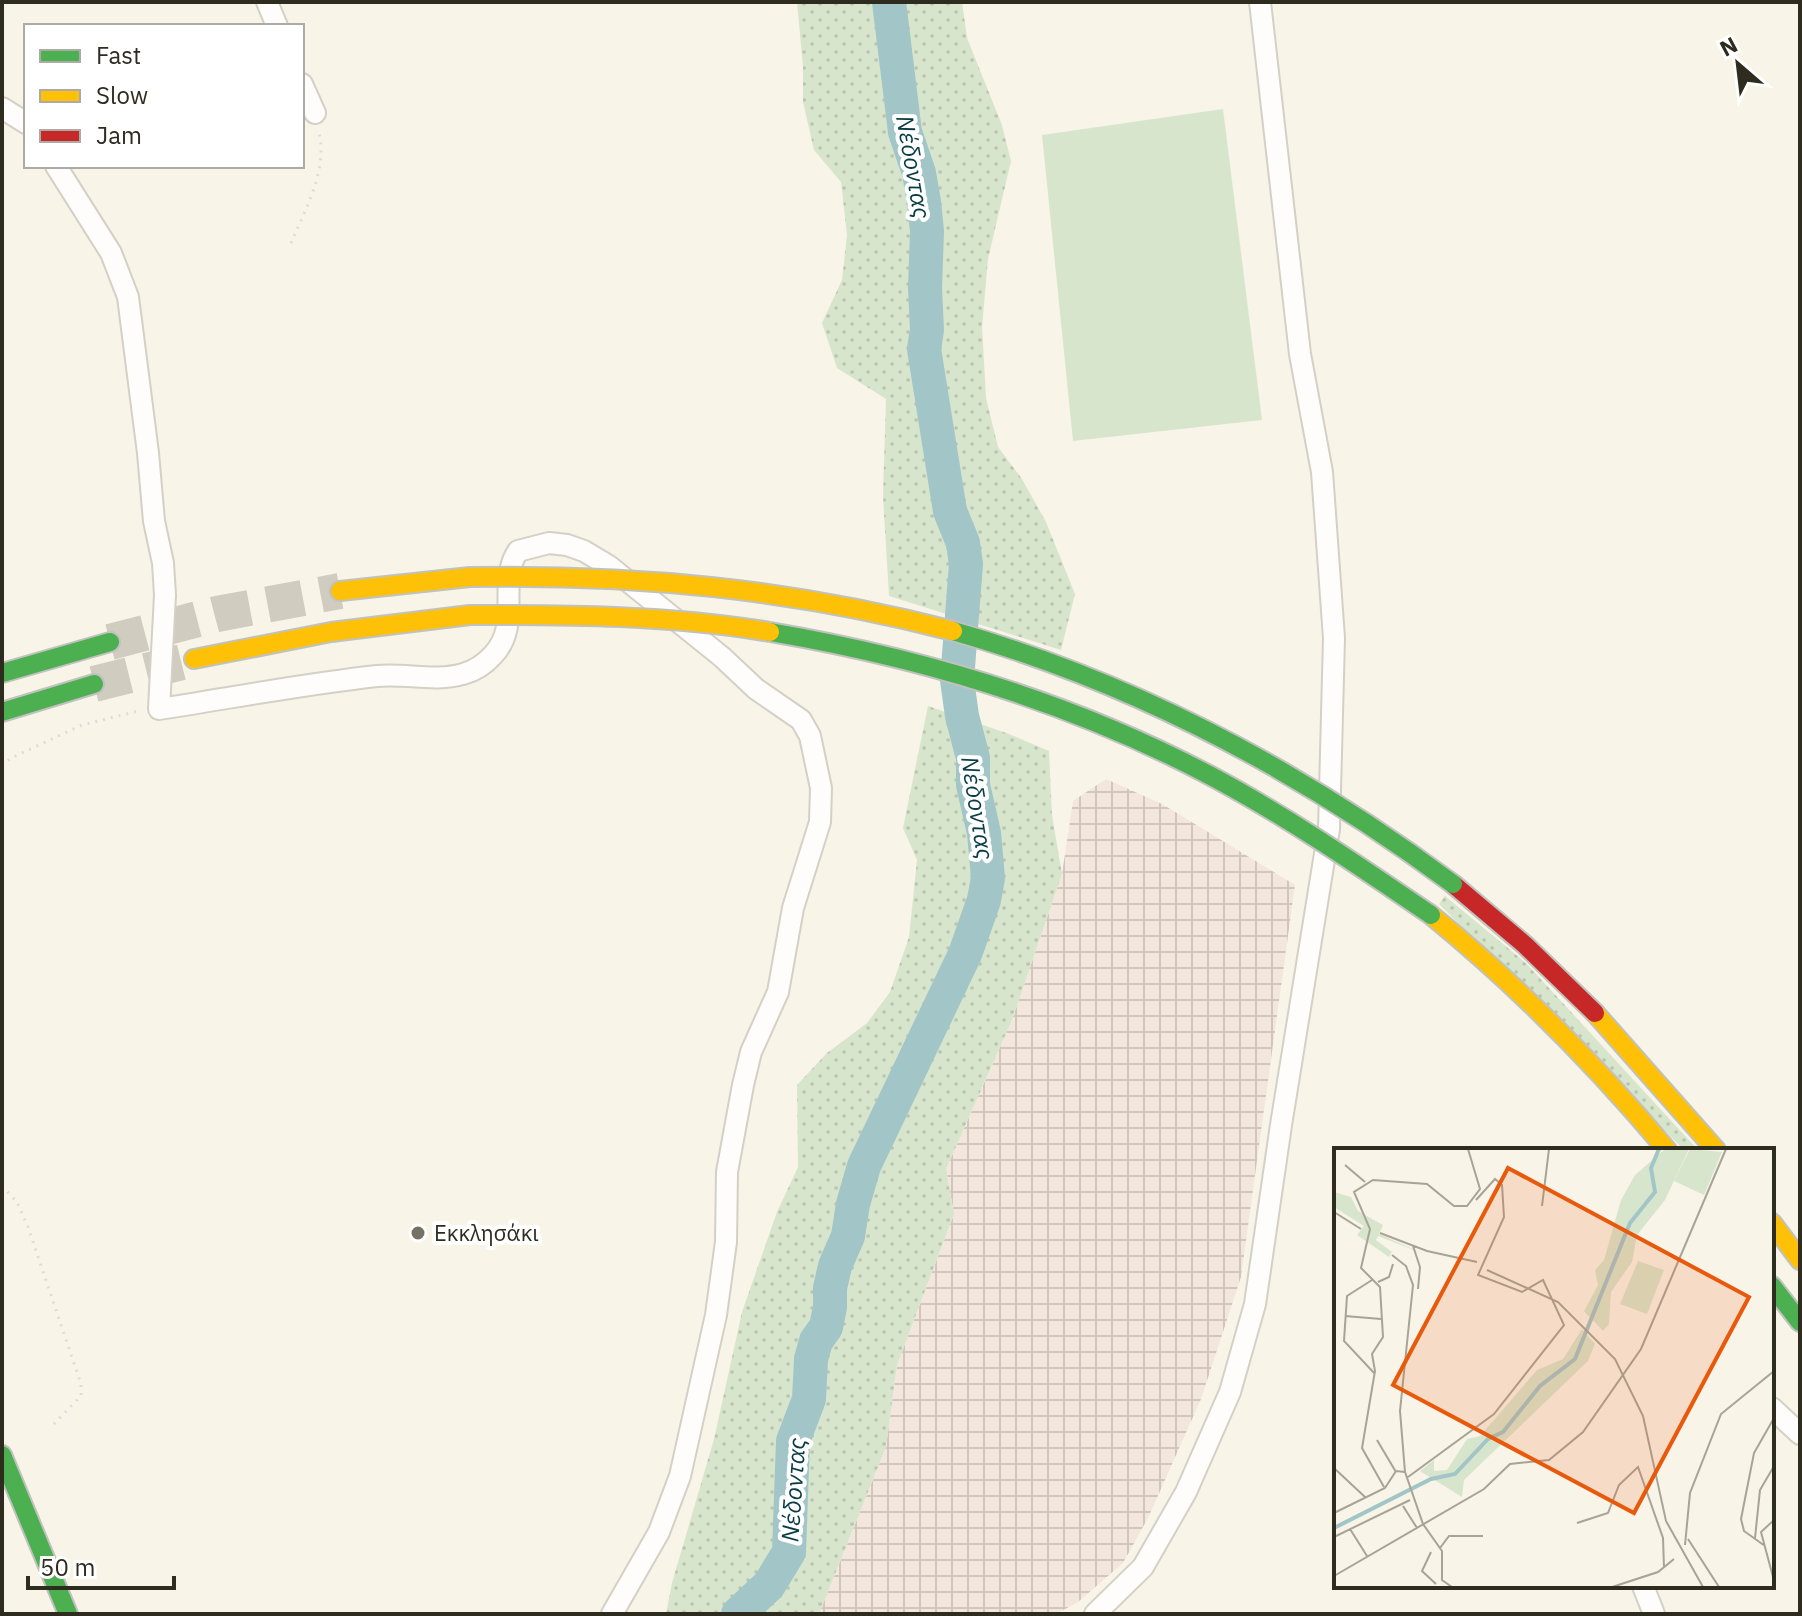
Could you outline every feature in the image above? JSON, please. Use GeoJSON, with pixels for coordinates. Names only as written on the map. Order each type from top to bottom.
{"type":"FeatureCollection","features":[{"type":"Feature","properties":{"kind":"highway"},"geometry":{"type":"LineString","coordinates":[[340,591],[470,577],[519,576],[636,579],[778,594],[896,616],[1011,649],[1127,693],[1235,745],[1352,812],[1453,884],[1498,920],[1580,996],[1627,1045],[1714,1148]]}},
{"type":"Feature","properties":{"kind":"highway"},"geometry":{"type":"LineString","coordinates":[[194,659],[313,633],[395,621],[518,613],[637,617],[747,628],[889,653],[1000,685],[1112,728],[1216,778],[1336,846],[1431,915],[1556,1024],[1665,1148]]}},
{"type":"Feature","properties":{"kind":"highway"},"geometry":{"type":"LineString","coordinates":[[2,673],[110,642]]}},
{"type":"Feature","properties":{"kind":"highway"},"geometry":{"type":"LineString","coordinates":[[2,712],[94,684]]}},
{"type":"Feature","properties":{"kind":"highway"},"geometry":{"type":"LineString","coordinates":[[1774,1226],[1800,1260]]}},
{"type":"Feature","properties":{"kind":"highway"},"geometry":{"type":"LineString","coordinates":[[1774,1289],[1800,1322]]}},
{"type":"Feature","properties":{"kind":"highway"},"geometry":{"type":"LineString","coordinates":[[2,1446],[12,1479]]}},
{"type":"Feature","properties":{"kind":"highway"},"geometry":{"type":"LineString","coordinates":[[2,1455],[68,1614]]}},
{"type":"Feature","properties":{"kind":"street"},"geometry":{"type":"LineString","coordinates":[[267,2],[276,24]]}},
{"type":"Feature","properties":{"kind":"street"},"geometry":{"type":"LineString","coordinates":[[1095,1614],[1143,1567],[1186,1492],[1230,1392],[1255,1304],[1329,829],[1334,638],[1322,472],[1300,354],[1260,2]]}},
{"type":"Feature","properties":{"kind":"street"},"geometry":{"type":"LineString","coordinates":[[304,88],[315,113]]}},
{"type":"Feature","properties":{"kind":"street"},"geometry":{"type":"LineString","coordinates":[[2,108],[24,122]]}},
{"type":"Feature","properties":{"kind":"street"},"geometry":{"type":"LineString","coordinates":[[57,168],[111,253],[128,297],[154,521],[163,563],[165,595],[159,709],[381,676],[452,677],[476,669],[495,654],[507,631],[509,564],[518,551],[549,543],[584,551],[609,566],[722,657],[756,689],[801,720],[810,736],[821,788],[820,822],[793,908],[778,992],[751,1052],[743,1085],[727,1172],[726,1242],[716,1315],[684,1462],[659,1532],[612,1614]]}},
{"type":"Feature","properties":{"kind":"street"},"geometry":{"type":"LineString","coordinates":[[1774,1410],[1800,1434]]}},
{"type":"Feature","properties":{"kind":"street"},"geometry":{"type":"LineString","coordinates":[[1644,1588],[1654,1614]]}},
{"type":"Feature","properties":{"kind":"path"},"geometry":{"type":"LineString","coordinates":[[291,243],[313,192],[320,163],[321,140],[315,113]]}},
{"type":"Feature","properties":{"kind":"path"},"geometry":{"type":"LineString","coordinates":[[2,766],[11,758],[82,725],[124,713],[159,709]]}},
{"type":"Feature","properties":{"kind":"path"},"geometry":{"type":"LineString","coordinates":[[2,1186],[17,1202],[28,1227],[81,1384],[81,1396],[51,1427]]}},
{"type":"Feature","properties":{"kind":"shaded area"},"geometry":{"type":"Polygon","coordinates":[[[1106,779],[1162,804],[1295,885],[1241,1277],[1201,1399],[1148,1518],[1123,1563],[1078,1602],[1056,1614],[819,1614],[886,1447],[897,1365],[954,1214],[946,1169],[1012,1020],[1062,874],[1073,801],[1106,779]]]}},
{"type":"Feature","properties":{"kind":"green space"},"geometry":{"type":"Polygon","coordinates":[[[797,2],[962,2],[967,38],[1002,125],[1011,161],[988,259],[982,327],[986,398],[998,447],[1022,479],[1046,522],[1075,594],[1061,650],[889,596],[883,496],[886,399],[837,368],[822,323],[842,280],[847,235],[841,182],[814,150],[803,102],[797,2]]]}},
{"type":"Feature","properties":{"kind":"green space"},"geometry":{"type":"Polygon","coordinates":[[[1223,109],[1262,420],[1073,441],[1042,135],[1223,109]]]}},
{"type":"Feature","properties":{"kind":"green space"},"geometry":{"type":"Polygon","coordinates":[[[928,706],[1049,751],[1052,815],[1062,874],[1012,1020],[946,1169],[954,1214],[897,1365],[886,1447],[819,1614],[666,1614],[672,1583],[714,1439],[742,1312],[777,1212],[798,1167],[797,1085],[827,1053],[867,1023],[890,992],[909,937],[917,860],[903,828],[928,706]]]}},
{"type":"Feature","properties":{"kind":"green space"},"geometry":{"type":"Polygon","coordinates":[[[1445,896],[1526,963],[1696,1148],[1682,1148],[1439,904],[1445,896]]]}},
{"type":"Feature","properties":{"kind":"waterway","name":"Νέδoντας"},"geometry":{"type":"LineString","coordinates":[[738,1614],[769,1585],[789,1552],[793,1441],[809,1399],[811,1359],[816,1341],[826,1327],[835,1266],[848,1236],[864,1166],[965,954],[984,900],[988,878],[984,833],[973,785],[973,758],[957,680],[966,564],[963,543],[950,511],[924,349],[927,330],[927,231],[919,173],[905,132],[889,2]]}},
{"type":"Feature","properties":{"kind":"tunnel"},"geometry":{"type":"LineString","coordinates":[[110,642],[217,614],[340,591]]}},
{"type":"Feature","properties":{"kind":"tunnel"},"geometry":{"type":"LineString","coordinates":[[94,684],[194,659]]}},
{"type":"Feature","properties":{"kind":"traffic: fast"},"geometry":{"type":"LineString","coordinates":[[953,631],[1087,677],[1215,735],[1336,804],[1453,884]]}},
{"type":"Feature","properties":{"kind":"traffic: fast"},"geometry":{"type":"LineString","coordinates":[[770,632],[884,655],[940,670],[996,686],[1105,726],[1211,776],[1268,808],[1431,915]]}},
{"type":"Feature","properties":{"kind":"traffic: fast"},"geometry":{"type":"LineString","coordinates":[[2,673],[110,642]]}},
{"type":"Feature","properties":{"kind":"traffic: fast"},"geometry":{"type":"LineString","coordinates":[[2,712],[94,684]]}},
{"type":"Feature","properties":{"kind":"traffic: fast"},"geometry":{"type":"LineString","coordinates":[[1774,1289],[1800,1322]]}},
{"type":"Feature","properties":{"kind":"traffic: fast"},"geometry":{"type":"LineString","coordinates":[[2,1455],[68,1614]]}},
{"type":"Feature","properties":{"kind":"traffic: slow"},"geometry":{"type":"LineString","coordinates":[[340,591],[470,577]]}},
{"type":"Feature","properties":{"kind":"traffic: slow"},"geometry":{"type":"LineString","coordinates":[[470,577],[593,578],[713,587],[833,604],[953,631]]}},
{"type":"Feature","properties":{"kind":"traffic: slow"},"geometry":{"type":"LineString","coordinates":[[194,659],[331,632],[470,615]]}},
{"type":"Feature","properties":{"kind":"traffic: slow"},"geometry":{"type":"LineString","coordinates":[[470,615],[658,619],[770,632]]}},
{"type":"Feature","properties":{"kind":"traffic: slow"},"geometry":{"type":"LineString","coordinates":[[1431,915],[1555,1027],[1665,1148]]}},
{"type":"Feature","properties":{"kind":"traffic: slow"},"geometry":{"type":"LineString","coordinates":[[1595,1013],[1714,1148]]}},
{"type":"Feature","properties":{"kind":"traffic: slow"},"geometry":{"type":"LineString","coordinates":[[1774,1226],[1800,1260]]}},
{"type":"Feature","properties":{"kind":"traffic: jam"},"geometry":{"type":"LineString","coordinates":[[1453,884],[1525,945],[1595,1013]]}},
{"type":"Feature","properties":{"kind":"place","name":"Εκκλησάκι"},"geometry":{"type":"Point","coordinates":[418,1233]}}]}
